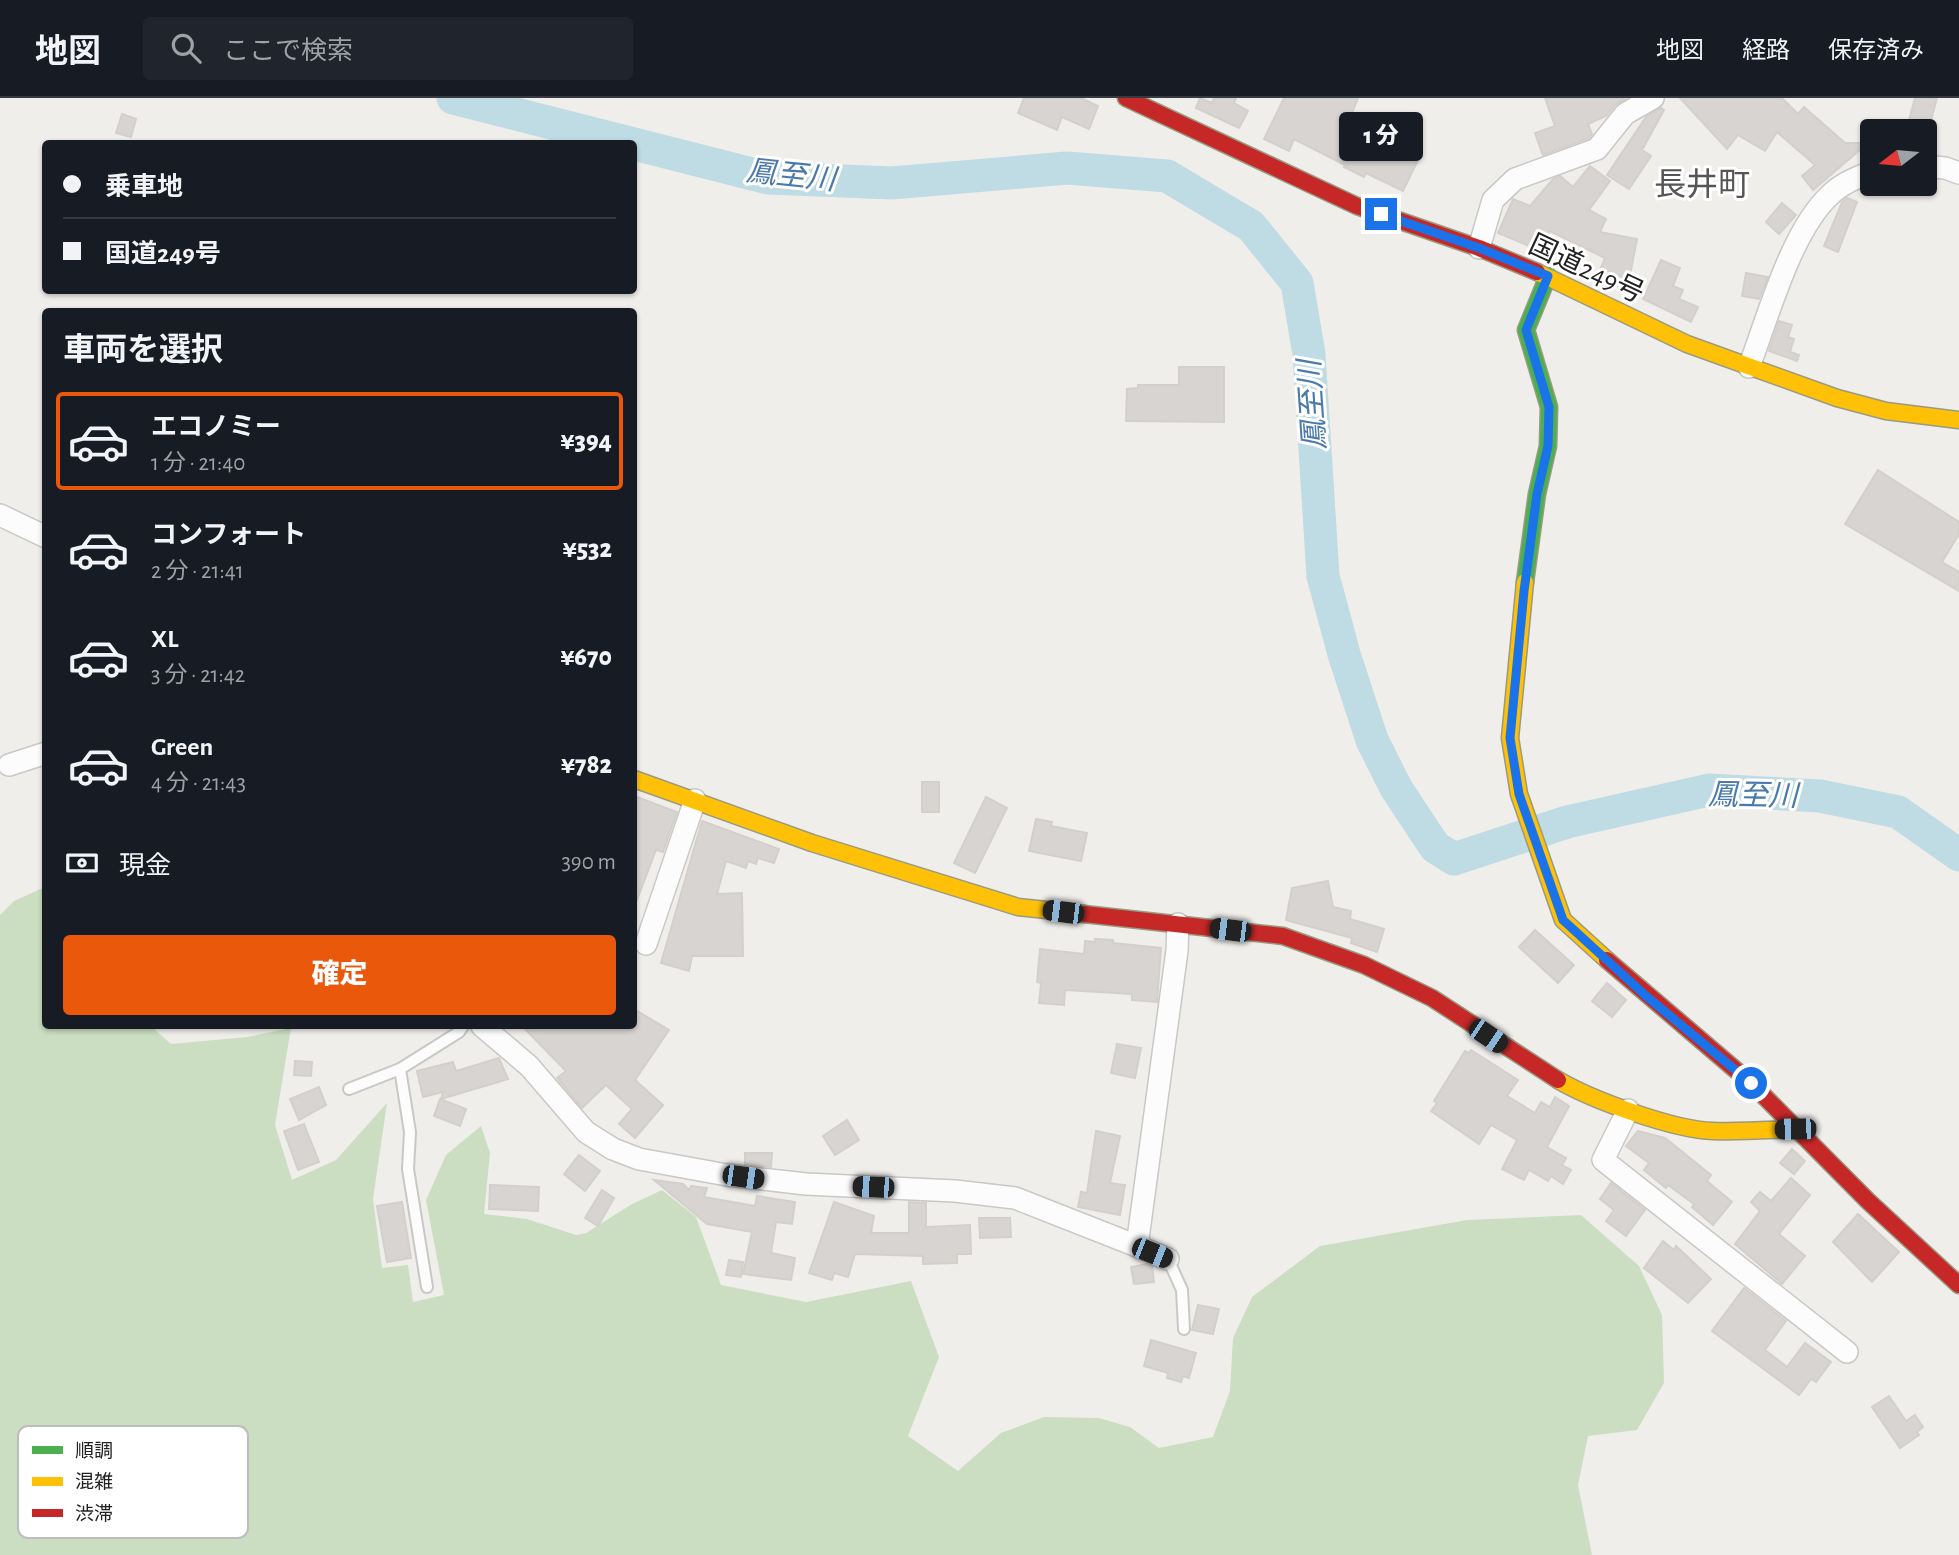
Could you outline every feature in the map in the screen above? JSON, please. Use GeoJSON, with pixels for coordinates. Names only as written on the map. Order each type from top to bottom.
{"type":"FeatureCollection","features":[{"type":"Feature","properties":{"kind":"main road","name":"国道249号"},"geometry":{"type":"LineString","coordinates":[[1126,98],[1357,206],[1479,248],[1548,276],[1687,344],[1837,398],[1886,411],[1959,420]]}},
{"type":"Feature","properties":{"kind":"main road"},"geometry":{"type":"LineString","coordinates":[[1548,276],[1526,330],[1549,407],[1548,446],[1537,494],[1517,652],[1510,738],[1519,794],[1563,920],[1646,996],[1751,1083],[1795,1129],[1959,1285]]}},
{"type":"Feature","properties":{"kind":"main road"},"geometry":{"type":"LineString","coordinates":[[637,780],[812,843],[1018,907],[1283,936],[1364,965],[1432,998],[1507,1049],[1578,1092],[1628,1110],[1710,1131],[1795,1129]]}},
{"type":"Feature","properties":{"kind":"street"},"geometry":{"type":"LineString","coordinates":[[1479,248],[1493,200],[1515,179],[1597,149],[1625,114],[1653,98]]}},
{"type":"Feature","properties":{"kind":"street"},"geometry":{"type":"LineString","coordinates":[[1937,167],[1959,173]]}},
{"type":"Feature","properties":{"kind":"street"},"geometry":{"type":"LineString","coordinates":[[1749,367],[1792,255],[1810,220],[1830,194],[1860,176]]}},
{"type":"Feature","properties":{"kind":"street"},"geometry":{"type":"LineString","coordinates":[[0,515],[42,535]]}},
{"type":"Feature","properties":{"kind":"street"},"geometry":{"type":"LineString","coordinates":[[9,765],[42,754]]}},
{"type":"Feature","properties":{"kind":"street"},"geometry":{"type":"LineString","coordinates":[[646,944],[695,800]]}},
{"type":"Feature","properties":{"kind":"street"},"geometry":{"type":"LineString","coordinates":[[1137,1247],[1177,951],[1178,924]]}},
{"type":"Feature","properties":{"kind":"street"},"geometry":{"type":"LineString","coordinates":[[486,1029],[529,1066],[557,1102],[586,1132],[613,1149],[639,1159],[727,1175],[794,1183],[965,1192],[1015,1199],[1168,1259]]}},
{"type":"Feature","properties":{"kind":"street"},"geometry":{"type":"LineString","coordinates":[[1628,1110],[1604,1160],[1847,1352]]}},
{"type":"Feature","properties":{"kind":"lane"},"geometry":{"type":"LineString","coordinates":[[349,1089],[400,1069],[461,1029]]}},
{"type":"Feature","properties":{"kind":"lane"},"geometry":{"type":"LineString","coordinates":[[400,1069],[410,1132],[408,1169],[427,1287]]}},
{"type":"Feature","properties":{"kind":"lane"},"geometry":{"type":"LineString","coordinates":[[1168,1259],[1182,1290],[1184,1329]]}},
{"type":"Feature","properties":{"kind":"green space"},"geometry":{"type":"Polygon","coordinates":[[[42,888],[42,1029],[154,1029],[171,1044],[247,1037],[291,1029],[275,1125],[292,1180],[336,1160],[387,1103],[373,1199],[382,1268],[408,1265],[413,1302],[444,1295],[426,1200],[446,1155],[481,1126],[490,1153],[484,1214],[527,1219],[576,1235],[586,1233],[632,1204],[662,1190],[696,1217],[721,1285],[806,1302],[911,1281],[939,1357],[908,1436],[958,1471],[1001,1433],[1044,1417],[1099,1418],[1130,1427],[1159,1448],[1213,1437],[1230,1391],[1233,1338],[1252,1297],[1320,1246],[1467,1220],[1581,1215],[1639,1266],[1662,1315],[1664,1383],[1637,1430],[1588,1436],[1578,1485],[1592,1555],[0,1555],[0,915],[14,901],[42,888]]]}},
{"type":"Feature","properties":{"kind":"building"},"geometry":{"type":"Polygon","coordinates":[[[1024,98],[1081,98],[1098,106],[1089,129],[1062,117],[1057,130],[1018,113],[1024,98]]]}},
{"type":"Feature","properties":{"kind":"building"},"geometry":{"type":"Polygon","coordinates":[[[1200,98],[1212,103],[1214,98],[1236,98],[1234,103],[1248,111],[1239,128],[1196,108],[1200,98]]]}},
{"type":"Feature","properties":{"kind":"building"},"geometry":{"type":"Polygon","coordinates":[[[1284,98],[1358,98],[1344,133],[1386,152],[1390,144],[1419,158],[1403,191],[1366,173],[1364,177],[1294,139],[1289,151],[1264,139],[1284,98]]]}},
{"type":"Feature","properties":{"kind":"building"},"geometry":{"type":"Polygon","coordinates":[[[1545,98],[1627,98],[1615,105],[1606,116],[1588,124],[1592,134],[1589,138],[1543,155],[1535,133],[1555,126],[1545,98]]]}},
{"type":"Feature","properties":{"kind":"building"},"geometry":{"type":"Polygon","coordinates":[[[1680,98],[1782,98],[1798,114],[1804,107],[1845,143],[1860,143],[1860,150],[1813,190],[1802,176],[1815,165],[1777,132],[1765,151],[1738,135],[1727,149],[1680,98]]]}},
{"type":"Feature","properties":{"kind":"building"},"geometry":{"type":"Polygon","coordinates":[[[1915,98],[1937,98],[1931,119],[1909,119],[1915,98]]]}},
{"type":"Feature","properties":{"kind":"building"},"geometry":{"type":"Polygon","coordinates":[[[1661,108],[1664,110],[1642,150],[1651,156],[1629,189],[1607,175],[1646,117],[1661,108]]]}},
{"type":"Feature","properties":{"kind":"building"},"geometry":{"type":"Polygon","coordinates":[[[122,114],[136,119],[131,137],[116,133],[122,114]]]}},
{"type":"Feature","properties":{"kind":"building"},"geometry":{"type":"Polygon","coordinates":[[[1590,166],[1610,181],[1589,210],[1606,219],[1600,232],[1637,239],[1627,291],[1602,279],[1604,275],[1599,272],[1605,258],[1550,231],[1541,251],[1498,233],[1513,199],[1530,206],[1553,179],[1560,176],[1573,187],[1590,166]]]}},
{"type":"Feature","properties":{"kind":"building"},"geometry":{"type":"Polygon","coordinates":[[[1847,198],[1857,202],[1838,252],[1824,246],[1842,202],[1847,198]]]}},
{"type":"Feature","properties":{"kind":"building"},"geometry":{"type":"Polygon","coordinates":[[[1782,203],[1796,215],[1779,234],[1766,222],[1782,203]]]}},
{"type":"Feature","properties":{"kind":"building"},"geometry":{"type":"Polygon","coordinates":[[[1661,260],[1680,268],[1673,286],[1683,290],[1679,299],[1698,307],[1691,322],[1643,299],[1661,260]]]}},
{"type":"Feature","properties":{"kind":"building"},"geometry":{"type":"Polygon","coordinates":[[[1746,273],[1768,277],[1759,299],[1742,296],[1746,273]]]}},
{"type":"Feature","properties":{"kind":"building"},"geometry":{"type":"Polygon","coordinates":[[[1779,321],[1792,325],[1788,337],[1794,339],[1790,352],[1799,355],[1797,361],[1769,351],[1779,321]]]}},
{"type":"Feature","properties":{"kind":"building"},"geometry":{"type":"Polygon","coordinates":[[[1179,367],[1224,367],[1224,422],[1126,421],[1127,389],[1138,388],[1138,385],[1179,385],[1179,367]]]}},
{"type":"Feature","properties":{"kind":"building"},"geometry":{"type":"Polygon","coordinates":[[[1878,470],[1959,522],[1959,534],[1942,562],[1959,572],[1959,591],[1845,524],[1878,470]]]}},
{"type":"Feature","properties":{"kind":"building"},"geometry":{"type":"Polygon","coordinates":[[[922,782],[939,782],[939,812],[922,812],[922,782]]]}},
{"type":"Feature","properties":{"kind":"building"},"geometry":{"type":"Polygon","coordinates":[[[637,797],[677,812],[663,852],[656,850],[637,900],[637,797]]]}},
{"type":"Feature","properties":{"kind":"building"},"geometry":{"type":"Polygon","coordinates":[[[986,797],[1007,808],[975,873],[954,863],[986,797]]]}},
{"type":"Feature","properties":{"kind":"building"},"geometry":{"type":"Polygon","coordinates":[[[1036,819],[1052,822],[1051,826],[1087,833],[1081,861],[1029,851],[1036,819]]]}},
{"type":"Feature","properties":{"kind":"building"},"geometry":{"type":"Polygon","coordinates":[[[702,821],[779,849],[774,863],[758,858],[756,864],[748,861],[746,868],[726,861],[717,894],[742,893],[743,956],[692,956],[689,971],[661,963],[702,821]]]}},
{"type":"Feature","properties":{"kind":"building"},"geometry":{"type":"Polygon","coordinates":[[[1328,881],[1333,907],[1351,911],[1350,919],[1384,929],[1377,952],[1351,943],[1352,938],[1286,920],[1292,888],[1328,881]]]}},
{"type":"Feature","properties":{"kind":"building"},"geometry":{"type":"Polygon","coordinates":[[[1535,930],[1574,965],[1558,983],[1519,947],[1535,930]]]}},
{"type":"Feature","properties":{"kind":"building"},"geometry":{"type":"Polygon","coordinates":[[[1095,939],[1161,948],[1157,1002],[1132,1000],[1132,994],[1065,990],[1064,1005],[1039,1003],[1041,983],[1037,982],[1040,949],[1084,954],[1085,941],[1095,942],[1095,939]]]}},
{"type":"Feature","properties":{"kind":"building"},"geometry":{"type":"Polygon","coordinates":[[[1607,983],[1626,1000],[1612,1017],[1592,1001],[1607,983]]]}},
{"type":"Feature","properties":{"kind":"building"},"geometry":{"type":"Polygon","coordinates":[[[637,1011],[669,1030],[635,1080],[663,1105],[635,1138],[619,1124],[632,1109],[606,1085],[582,1108],[557,1078],[566,1071],[525,1029],[637,1029],[637,1011]]]}},
{"type":"Feature","properties":{"kind":"building"},"geometry":{"type":"Polygon","coordinates":[[[1117,1044],[1141,1048],[1135,1078],[1111,1073],[1117,1044]]]}},
{"type":"Feature","properties":{"kind":"building"},"geometry":{"type":"Polygon","coordinates":[[[1471,1050],[1518,1080],[1507,1096],[1535,1113],[1541,1102],[1550,1107],[1555,1097],[1569,1106],[1547,1147],[1566,1158],[1562,1165],[1571,1170],[1563,1184],[1551,1176],[1548,1181],[1529,1170],[1524,1180],[1502,1169],[1517,1140],[1491,1125],[1479,1144],[1431,1111],[1437,1103],[1434,1101],[1465,1051],[1469,1053],[1471,1050]]]}},
{"type":"Feature","properties":{"kind":"building"},"geometry":{"type":"Polygon","coordinates":[[[499,1058],[508,1079],[441,1099],[443,1092],[423,1097],[417,1071],[453,1062],[456,1071],[499,1058]]]}},
{"type":"Feature","properties":{"kind":"building"},"geometry":{"type":"Polygon","coordinates":[[[295,1061],[312,1062],[311,1076],[294,1075],[295,1061]]]}},
{"type":"Feature","properties":{"kind":"building"},"geometry":{"type":"Polygon","coordinates":[[[319,1087],[326,1105],[299,1120],[290,1099],[319,1087]]]}},
{"type":"Feature","properties":{"kind":"building"},"geometry":{"type":"Polygon","coordinates":[[[440,1099],[466,1109],[460,1126],[434,1116],[440,1099]]]}},
{"type":"Feature","properties":{"kind":"building"},"geometry":{"type":"Polygon","coordinates":[[[847,1120],[859,1140],[835,1155],[823,1136],[847,1120]]]}},
{"type":"Feature","properties":{"kind":"building"},"geometry":{"type":"Polygon","coordinates":[[[304,1124],[319,1162],[298,1170],[284,1131],[304,1124]]]}},
{"type":"Feature","properties":{"kind":"building"},"geometry":{"type":"Polygon","coordinates":[[[1096,1131],[1120,1136],[1110,1183],[1125,1185],[1120,1215],[1078,1207],[1081,1192],[1087,1193],[1096,1131]]]}},
{"type":"Feature","properties":{"kind":"building"},"geometry":{"type":"Polygon","coordinates":[[[1638,1131],[1665,1138],[1711,1175],[1707,1181],[1732,1202],[1713,1225],[1692,1207],[1694,1204],[1668,1185],[1666,1188],[1644,1170],[1649,1163],[1626,1146],[1638,1131]]]}},
{"type":"Feature","properties":{"kind":"building"},"geometry":{"type":"Polygon","coordinates":[[[1792,1149],[1805,1161],[1794,1174],[1780,1163],[1792,1149]]]}},
{"type":"Feature","properties":{"kind":"building"},"geometry":{"type":"Polygon","coordinates":[[[745,1153],[772,1153],[771,1167],[745,1164],[745,1153]]]}},
{"type":"Feature","properties":{"kind":"building"},"geometry":{"type":"Polygon","coordinates":[[[579,1155],[600,1171],[585,1191],[564,1174],[579,1155]]]}},
{"type":"Feature","properties":{"kind":"building"},"geometry":{"type":"Polygon","coordinates":[[[1791,1178],[1810,1195],[1779,1234],[1805,1256],[1782,1284],[1735,1244],[1760,1211],[1751,1202],[1760,1192],[1771,1201],[1791,1178]]]}},
{"type":"Feature","properties":{"kind":"building"},"geometry":{"type":"Polygon","coordinates":[[[654,1180],[683,1184],[689,1190],[691,1186],[707,1188],[704,1197],[755,1206],[757,1196],[795,1202],[792,1224],[776,1222],[771,1253],[795,1258],[791,1280],[743,1274],[752,1232],[707,1224],[654,1180]]]}},
{"type":"Feature","properties":{"kind":"building"},"geometry":{"type":"Polygon","coordinates":[[[1611,1183],[1645,1210],[1626,1236],[1606,1221],[1614,1210],[1600,1199],[1611,1183]]]}},
{"type":"Feature","properties":{"kind":"building"},"geometry":{"type":"Polygon","coordinates":[[[490,1185],[539,1187],[538,1211],[489,1209],[490,1185]]]}},
{"type":"Feature","properties":{"kind":"building"},"geometry":{"type":"Polygon","coordinates":[[[602,1190],[614,1198],[598,1226],[585,1218],[602,1190]]]}},
{"type":"Feature","properties":{"kind":"building"},"geometry":{"type":"Polygon","coordinates":[[[402,1202],[411,1258],[387,1262],[377,1206],[402,1202]]]}},
{"type":"Feature","properties":{"kind":"building"},"geometry":{"type":"Polygon","coordinates":[[[834,1202],[874,1216],[871,1233],[909,1233],[909,1202],[926,1203],[926,1227],[970,1225],[971,1254],[957,1254],[957,1263],[923,1264],[923,1256],[855,1254],[848,1277],[834,1273],[832,1280],[809,1273],[834,1202]]]}},
{"type":"Feature","properties":{"kind":"building"},"geometry":{"type":"Polygon","coordinates":[[[1858,1214],[1899,1252],[1872,1282],[1833,1242],[1858,1214]]]}},
{"type":"Feature","properties":{"kind":"building"},"geometry":{"type":"Polygon","coordinates":[[[979,1218],[1010,1218],[1011,1237],[980,1238],[979,1218]]]}},
{"type":"Feature","properties":{"kind":"building"},"geometry":{"type":"Polygon","coordinates":[[[1663,1241],[1674,1250],[1676,1246],[1711,1279],[1688,1303],[1644,1268],[1663,1241]]]}},
{"type":"Feature","properties":{"kind":"building"},"geometry":{"type":"Polygon","coordinates":[[[729,1260],[743,1262],[741,1277],[726,1275],[729,1260]]]}},
{"type":"Feature","properties":{"kind":"building"},"geometry":{"type":"Polygon","coordinates":[[[1147,1264],[1152,1266],[1154,1282],[1134,1284],[1131,1267],[1147,1264]]]}},
{"type":"Feature","properties":{"kind":"building"},"geometry":{"type":"Polygon","coordinates":[[[1744,1288],[1786,1321],[1765,1350],[1787,1367],[1805,1343],[1831,1362],[1816,1382],[1811,1379],[1799,1395],[1712,1331],[1744,1288]]]}},
{"type":"Feature","properties":{"kind":"building"},"geometry":{"type":"Polygon","coordinates":[[[1198,1305],[1219,1309],[1213,1334],[1192,1330],[1198,1305]]]}},
{"type":"Feature","properties":{"kind":"building"},"geometry":{"type":"Polygon","coordinates":[[[1151,1340],[1196,1353],[1189,1378],[1183,1376],[1181,1382],[1167,1378],[1168,1373],[1144,1366],[1151,1340]]]}},
{"type":"Feature","properties":{"kind":"building"},"geometry":{"type":"Polygon","coordinates":[[[1889,1396],[1906,1421],[1915,1415],[1923,1427],[1917,1432],[1919,1435],[1900,1448],[1872,1407],[1889,1396]]]}},
{"type":"Feature","properties":{"kind":"waterway","name":"鳳至川"},"geometry":{"type":"LineString","coordinates":[[453,98],[618,140]]}},
{"type":"Feature","properties":{"kind":"waterway","name":"鳳至川"},"geometry":{"type":"LineString","coordinates":[[637,145],[768,178],[892,183],[1067,168],[1167,176],[1251,226],[1297,283],[1309,354],[1323,576],[1344,654],[1372,740],[1396,788],[1435,847],[1454,859],[1567,822],[1709,790],[1820,796],[1898,812],[1959,855]]}},
{"type":"Feature","properties":{"kind":"traffic: fast"},"geometry":{"type":"LineString","coordinates":[[1525,582],[1537,494],[1548,446],[1549,407],[1526,330],[1548,276]]}},
{"type":"Feature","properties":{"kind":"traffic: slow"},"geometry":{"type":"LineString","coordinates":[[1537,272],[1687,344],[1837,398],[1886,411],[1959,420]]}},
{"type":"Feature","properties":{"kind":"traffic: slow"},"geometry":{"type":"LineString","coordinates":[[1525,582],[1510,738],[1519,794],[1563,920],[1607,960]]}},
{"type":"Feature","properties":{"kind":"traffic: slow"},"geometry":{"type":"LineString","coordinates":[[637,780],[812,843],[1018,907],[1084,914]]}},
{"type":"Feature","properties":{"kind":"traffic: slow"},"geometry":{"type":"LineString","coordinates":[[1558,1080],[1612,1105],[1677,1125],[1713,1131],[1795,1129]]}},
{"type":"Feature","properties":{"kind":"traffic: jam"},"geometry":{"type":"LineString","coordinates":[[1126,98],[1357,206],[1479,248],[1537,272]]}},
{"type":"Feature","properties":{"kind":"traffic: jam"},"geometry":{"type":"LineString","coordinates":[[1084,914],[1283,936],[1364,965],[1432,998],[1558,1080]]}},
{"type":"Feature","properties":{"kind":"traffic: jam"},"geometry":{"type":"LineString","coordinates":[[1607,960],[1751,1083],[1868,1201],[1959,1285]]}},
{"type":"Feature","properties":{"kind":"district","name":"長井町"},"geometry":{"type":"Point","coordinates":[1702,184]}},
{"type":"Feature","properties":{"kind":"route"},"geometry":{"type":"LineString","coordinates":[[1381,214],[1479,248],[1548,276],[1526,330],[1549,407],[1548,446],[1537,494],[1518,639],[1510,738],[1519,794],[1563,920],[1646,996],[1751,1083]]}}]}
